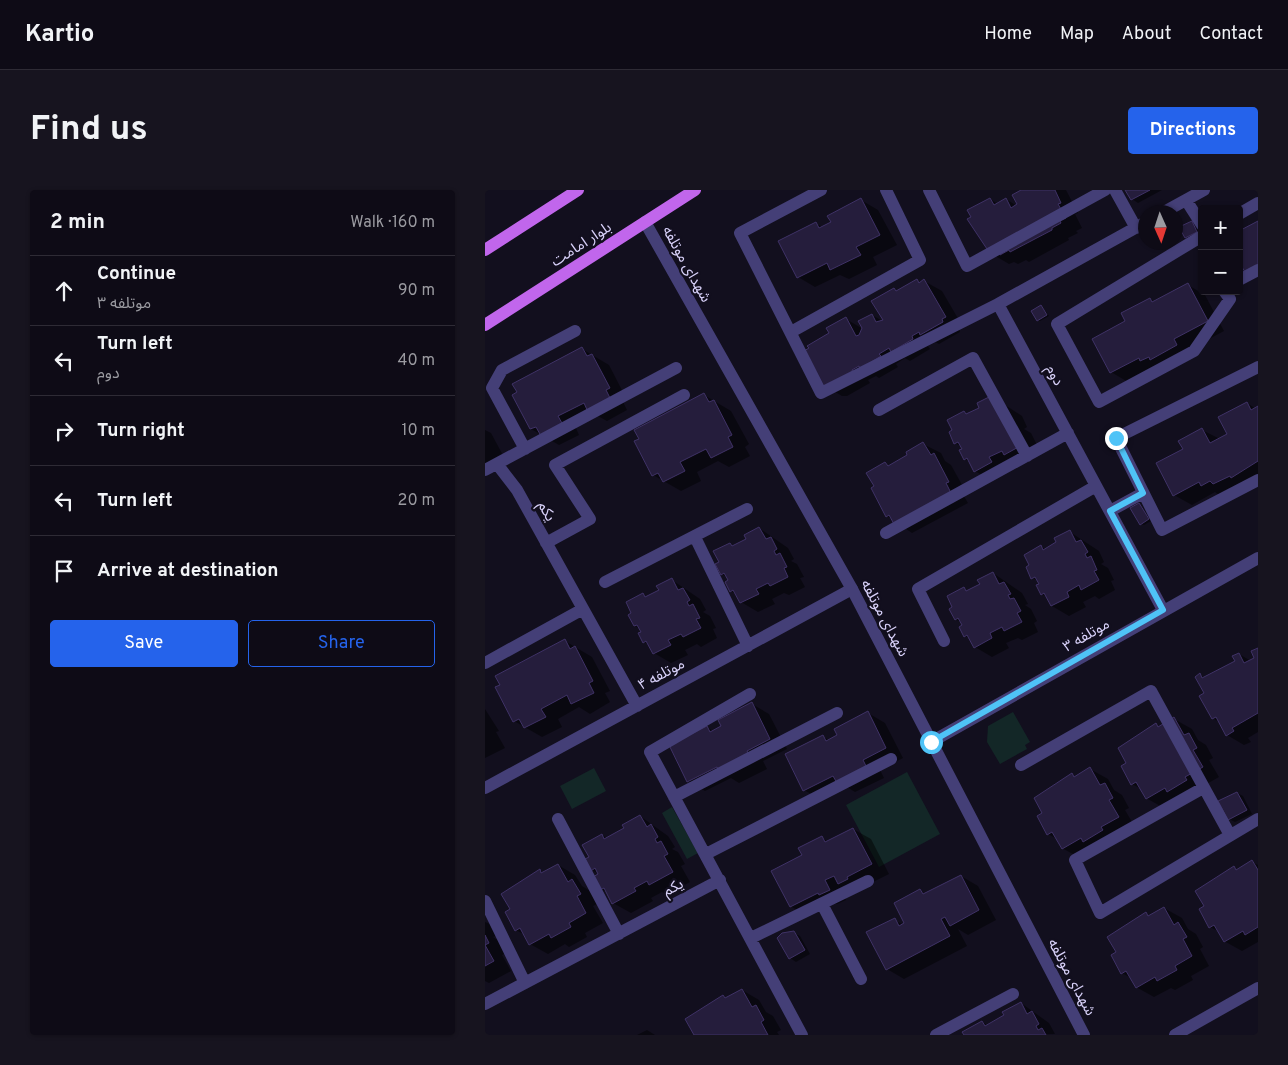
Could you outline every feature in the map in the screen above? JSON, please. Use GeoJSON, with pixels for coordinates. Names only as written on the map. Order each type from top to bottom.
{"type":"FeatureCollection","features":[{"type":"Feature","properties":{"kind":"main road"},"geometry":{"type":"LineString","coordinates":[[485,250],[578,190]]}},
{"type":"Feature","properties":{"kind":"main road","name":"بلوار امامت"},"geometry":{"type":"LineString","coordinates":[[485,325],[695,190]]}},
{"type":"Feature","properties":{"kind":"street"},"geometry":{"type":"LineString","coordinates":[[821,190],[741,233],[821,393],[999,304],[1138,227]]}},
{"type":"Feature","properties":{"kind":"street"},"geometry":{"type":"LineString","coordinates":[[791,332],[920,260],[886,190]]}},
{"type":"Feature","properties":{"kind":"street"},"geometry":{"type":"LineString","coordinates":[[929,190],[967,266],[1105,190]]}},
{"type":"Feature","properties":{"kind":"street"},"geometry":{"type":"LineString","coordinates":[[1115,190],[1138,221]]}},
{"type":"Feature","properties":{"kind":"street"},"geometry":{"type":"LineString","coordinates":[[1177,205],[1204,190]]}},
{"type":"Feature","properties":{"kind":"street"},"geometry":{"type":"LineString","coordinates":[[1186,200],[1198,219]]}},
{"type":"Feature","properties":{"kind":"street"},"geometry":{"type":"LineString","coordinates":[[1243,212],[1258,203]]}},
{"type":"Feature","properties":{"kind":"street","name":"شهدای موتلفه"},"geometry":{"type":"LineString","coordinates":[[645,222],[852,589],[1084,1035]]}},
{"type":"Feature","properties":{"kind":"street"},"geometry":{"type":"LineString","coordinates":[[1198,238],[1057,324],[1099,402],[1194,351],[1230,300],[1227,295]]}},
{"type":"Feature","properties":{"kind":"street"},"geometry":{"type":"LineString","coordinates":[[1243,278],[1258,270]]}},
{"type":"Feature","properties":{"kind":"street","name":"دوم"},"geometry":{"type":"LineString","coordinates":[[999,304],[1163,610]]}},
{"type":"Feature","properties":{"kind":"street"},"geometry":{"type":"LineString","coordinates":[[525,449],[492,388],[503,370],[575,331]]}},
{"type":"Feature","properties":{"kind":"street"},"geometry":{"type":"LineString","coordinates":[[879,410],[973,358],[1027,456]]}},
{"type":"Feature","properties":{"kind":"street"},"geometry":{"type":"LineString","coordinates":[[1258,367],[1116,438],[1162,530],[1258,480]]}},
{"type":"Feature","properties":{"kind":"street"},"geometry":{"type":"LineString","coordinates":[[485,470],[676,368]]}},
{"type":"Feature","properties":{"kind":"street"},"geometry":{"type":"LineString","coordinates":[[546,543],[590,519],[555,465],[684,395]]}},
{"type":"Feature","properties":{"kind":"street"},"geometry":{"type":"LineString","coordinates":[[886,534],[1068,433]]}},
{"type":"Feature","properties":{"kind":"street","name":"یکم"},"geometry":{"type":"LineString","coordinates":[[497,464],[517,490],[637,706]]}},
{"type":"Feature","properties":{"kind":"street"},"geometry":{"type":"LineString","coordinates":[[944,641],[918,589],[1096,486]]}},
{"type":"Feature","properties":{"kind":"street"},"geometry":{"type":"LineString","coordinates":[[1110,511],[1143,493]]}},
{"type":"Feature","properties":{"kind":"street"},"geometry":{"type":"LineString","coordinates":[[605,582],[747,509]]}},
{"type":"Feature","properties":{"kind":"street"},"geometry":{"type":"LineString","coordinates":[[695,537],[748,646]]}},
{"type":"Feature","properties":{"kind":"street","name":"موتلفه ۳"},"geometry":{"type":"LineString","coordinates":[[931,742],[1258,558]]}},
{"type":"Feature","properties":{"kind":"street","name":"موتلفه ۴"},"geometry":{"type":"LineString","coordinates":[[485,788],[852,589]]}},
{"type":"Feature","properties":{"kind":"street"},"geometry":{"type":"LineString","coordinates":[[485,662],[583,608]]}},
{"type":"Feature","properties":{"kind":"street"},"geometry":{"type":"LineString","coordinates":[[1021,765],[1151,691],[1229,836]]}},
{"type":"Feature","properties":{"kind":"street"},"geometry":{"type":"LineString","coordinates":[[750,694],[649,752],[706,854],[802,1035]]}},
{"type":"Feature","properties":{"kind":"street"},"geometry":{"type":"LineString","coordinates":[[675,797],[837,713]]}},
{"type":"Feature","properties":{"kind":"street"},"geometry":{"type":"LineString","coordinates":[[706,854],[891,759]]}},
{"type":"Feature","properties":{"kind":"street"},"geometry":{"type":"LineString","coordinates":[[1203,788],[1075,860],[1100,913],[1258,819]]}},
{"type":"Feature","properties":{"kind":"street"},"geometry":{"type":"LineString","coordinates":[[558,819],[619,934]]}},
{"type":"Feature","properties":{"kind":"street","name":"یکم"},"geometry":{"type":"LineString","coordinates":[[485,1004],[720,880]]}},
{"type":"Feature","properties":{"kind":"street"},"geometry":{"type":"LineString","coordinates":[[751,938],[868,881]]}},
{"type":"Feature","properties":{"kind":"street"},"geometry":{"type":"LineString","coordinates":[[485,901],[525,983]]}},
{"type":"Feature","properties":{"kind":"street"},"geometry":{"type":"LineString","coordinates":[[822,904],[861,979]]}},
{"type":"Feature","properties":{"kind":"street"},"geometry":{"type":"LineString","coordinates":[[1175,1035],[1258,988]]}},
{"type":"Feature","properties":{"kind":"street"},"geometry":{"type":"LineString","coordinates":[[936,1035],[1013,994]]}},
{"type":"Feature","properties":{"kind":"green space"},"geometry":{"type":"Polygon","coordinates":[[[1013,712],[1030,742],[1025,745],[1027,749],[1000,764],[987,742],[988,726],[1013,712]]]}},
{"type":"Feature","properties":{"kind":"green space"},"geometry":{"type":"Polygon","coordinates":[[[594,768],[606,791],[572,809],[560,786],[594,768]]]}},
{"type":"Feature","properties":{"kind":"green space"},"geometry":{"type":"Polygon","coordinates":[[[907,772],[940,834],[879,867],[846,805],[907,772]]]}},
{"type":"Feature","properties":{"kind":"green space"},"geometry":{"type":"Polygon","coordinates":[[[672,807],[698,853],[687,859],[662,813],[672,807]]]}},
{"type":"Feature","properties":{"kind":"building"},"geometry":{"type":"Polygon","coordinates":[[[1021,190],[1055,190],[1061,203],[1058,204],[1066,218],[1060,221],[1061,223],[1052,228],[1052,230],[1010,252],[1009,250],[1000,255],[998,251],[991,255],[967,219],[971,217],[967,210],[990,198],[994,205],[1006,198],[1011,208],[1017,204],[1012,195],[1021,190]]]}},
{"type":"Feature","properties":{"kind":"building"},"geometry":{"type":"Polygon","coordinates":[[[1125,190],[1150,190],[1131,200],[1125,190]]]}},
{"type":"Feature","properties":{"kind":"building"},"geometry":{"type":"Polygon","coordinates":[[[861,198],[880,235],[856,247],[861,255],[830,270],[827,263],[797,278],[778,241],[816,222],[819,228],[831,222],[827,216],[861,198]]]}},
{"type":"Feature","properties":{"kind":"building"},"geometry":{"type":"Polygon","coordinates":[[[1192,221],[1197,232],[1185,238],[1183,225],[1192,221]]]}},
{"type":"Feature","properties":{"kind":"building"},"geometry":{"type":"Polygon","coordinates":[[[1258,221],[1258,265],[1245,272],[1243,269],[1243,229],[1258,221]]]}},
{"type":"Feature","properties":{"kind":"building"},"geometry":{"type":"Polygon","coordinates":[[[917,279],[919,283],[924,279],[946,317],[942,319],[943,322],[920,335],[919,332],[912,336],[913,339],[891,352],[889,348],[879,354],[881,356],[860,369],[859,366],[852,370],[853,373],[824,387],[804,351],[809,348],[807,346],[829,333],[826,328],[846,317],[856,336],[859,335],[862,328],[858,321],[872,314],[876,322],[883,320],[871,301],[894,288],[896,291],[917,279]]]}},
{"type":"Feature","properties":{"kind":"building"},"geometry":{"type":"Polygon","coordinates":[[[1188,283],[1208,321],[1174,339],[1177,345],[1150,360],[1149,357],[1140,361],[1139,358],[1110,373],[1092,339],[1125,321],[1121,313],[1150,298],[1152,302],[1188,283]]]}},
{"type":"Feature","properties":{"kind":"building"},"geometry":{"type":"Polygon","coordinates":[[[1041,305],[1047,315],[1037,321],[1031,311],[1041,305]]]}},
{"type":"Feature","properties":{"kind":"building"},"geometry":{"type":"Polygon","coordinates":[[[582,347],[587,356],[592,354],[610,388],[606,390],[611,400],[588,412],[584,403],[558,416],[563,425],[541,436],[536,427],[530,429],[512,395],[517,392],[512,384],[582,347]]]}},
{"type":"Feature","properties":{"kind":"building"},"geometry":{"type":"Polygon","coordinates":[[[704,393],[709,402],[714,400],[732,435],[728,437],[733,447],[711,458],[706,449],[680,462],[685,471],[663,482],[658,473],[652,476],[634,441],[639,439],[634,430],[704,393]]]}},
{"type":"Feature","properties":{"kind":"building"},"geometry":{"type":"Polygon","coordinates":[[[993,395],[1022,445],[1004,455],[1002,451],[989,457],[992,462],[974,472],[967,458],[964,460],[959,450],[962,449],[958,442],[954,444],[949,432],[952,430],[947,420],[964,411],[966,414],[979,408],[977,403],[993,395]]]}},
{"type":"Feature","properties":{"kind":"building"},"geometry":{"type":"Polygon","coordinates":[[[1247,402],[1251,410],[1258,406],[1258,461],[1231,478],[1230,476],[1213,484],[1210,481],[1201,486],[1199,482],[1173,496],[1156,463],[1183,449],[1178,441],[1202,428],[1210,443],[1227,434],[1218,417],[1247,402]]]}},
{"type":"Feature","properties":{"kind":"building"},"geometry":{"type":"Polygon","coordinates":[[[923,442],[931,455],[934,453],[949,482],[946,483],[951,493],[894,524],[889,515],[886,517],[871,488],[874,486],[866,473],[885,462],[888,466],[907,455],[906,452],[923,442]]]}},
{"type":"Feature","properties":{"kind":"building"},"geometry":{"type":"Polygon","coordinates":[[[1139,503],[1149,519],[1140,525],[1130,508],[1139,503]]]}},
{"type":"Feature","properties":{"kind":"building"},"geometry":{"type":"Polygon","coordinates":[[[759,527],[766,539],[771,537],[777,549],[774,551],[776,555],[780,553],[787,567],[784,568],[788,577],[770,586],[768,583],[756,589],[759,594],[740,603],[733,590],[730,592],[725,582],[728,580],[724,573],[721,575],[715,564],[719,562],[713,551],[730,543],[732,546],[746,539],[744,535],[759,527]]]}},
{"type":"Feature","properties":{"kind":"building"},"geometry":{"type":"Polygon","coordinates":[[[1070,530],[1076,542],[1081,540],[1088,552],[1085,554],[1087,558],[1091,556],[1097,570],[1094,571],[1099,580],[1081,590],[1079,585],[1067,592],[1069,597],[1051,606],[1044,593],[1041,595],[1036,585],[1039,584],[1035,577],[1031,579],[1026,567],[1029,565],[1024,555],[1041,545],[1043,550],[1056,542],[1054,538],[1070,530]]]}},
{"type":"Feature","properties":{"kind":"building"},"geometry":{"type":"Polygon","coordinates":[[[993,572],[999,584],[1004,582],[1011,594],[1008,595],[1010,599],[1014,598],[1021,611],[1017,613],[1022,622],[1004,631],[1002,627],[990,633],[992,638],[974,648],[967,635],[964,637],[959,627],[962,625],[958,618],[955,620],[949,609],[952,607],[947,596],[964,587],[966,591],[980,584],[977,580],[993,572]]]}},
{"type":"Feature","properties":{"kind":"building"},"geometry":{"type":"Polygon","coordinates":[[[672,578],[678,590],[683,588],[690,600],[687,602],[689,606],[693,604],[700,618],[696,619],[701,628],[683,637],[681,634],[668,640],[671,645],[653,654],[646,641],[643,643],[638,633],[641,632],[637,625],[634,626],[628,615],[631,613],[626,602],[643,593],[645,597],[659,590],[656,586],[672,578]]]}},
{"type":"Feature","properties":{"kind":"building"},"geometry":{"type":"Polygon","coordinates":[[[565,639],[570,649],[575,646],[593,681],[589,683],[594,693],[571,704],[567,695],[541,709],[546,717],[524,728],[519,719],[513,722],[495,687],[500,685],[495,676],[565,639]]]}},
{"type":"Feature","properties":{"kind":"building"},"geometry":{"type":"Polygon","coordinates":[[[1258,648],[1258,713],[1232,728],[1234,731],[1226,736],[1216,717],[1212,719],[1199,696],[1204,693],[1195,677],[1200,673],[1202,678],[1235,661],[1232,656],[1239,653],[1244,663],[1254,658],[1251,651],[1258,648]]]}},
{"type":"Feature","properties":{"kind":"building"},"geometry":{"type":"Polygon","coordinates":[[[752,702],[770,739],[747,751],[751,759],[721,774],[717,767],[687,782],[669,745],[707,726],[710,732],[721,726],[718,720],[752,702]]]}},
{"type":"Feature","properties":{"kind":"building"},"geometry":{"type":"Polygon","coordinates":[[[868,711],[886,748],[863,760],[867,768],[837,783],[833,776],[803,791],[785,754],[823,735],[826,741],[837,735],[834,729],[868,711]]]}},
{"type":"Feature","properties":{"kind":"building"},"geometry":{"type":"Polygon","coordinates":[[[1174,717],[1184,735],[1189,733],[1197,748],[1193,750],[1203,767],[1185,777],[1187,780],[1167,792],[1165,788],[1146,799],[1136,782],[1131,785],[1121,766],[1126,763],[1118,748],[1156,723],[1158,727],[1174,717]]]}},
{"type":"Feature","properties":{"kind":"building"},"geometry":{"type":"Polygon","coordinates":[[[1090,767],[1100,785],[1105,783],[1113,798],[1109,800],[1119,817],[1101,827],[1103,830],[1083,842],[1081,838],[1062,849],[1052,832],[1047,835],[1037,816],[1042,813],[1034,798],[1072,773],[1074,777],[1090,767]]]}},
{"type":"Feature","properties":{"kind":"building"},"geometry":{"type":"Polygon","coordinates":[[[1237,792],[1247,810],[1228,820],[1218,801],[1237,792]]]}},
{"type":"Feature","properties":{"kind":"building"},"geometry":{"type":"Polygon","coordinates":[[[640,815],[647,827],[651,824],[658,837],[655,839],[657,843],[661,841],[668,854],[664,856],[673,872],[649,885],[647,881],[634,888],[636,891],[612,904],[604,888],[600,890],[593,877],[598,874],[595,868],[591,871],[585,859],[589,857],[582,845],[602,834],[604,839],[624,828],[622,825],[640,815]]]}},
{"type":"Feature","properties":{"kind":"building"},"geometry":{"type":"Polygon","coordinates":[[[853,828],[872,864],[838,884],[834,876],[825,880],[830,890],[819,895],[818,893],[790,907],[771,871],[802,855],[798,848],[822,836],[825,842],[853,828]]]}},
{"type":"Feature","properties":{"kind":"building"},"geometry":{"type":"Polygon","coordinates":[[[1252,860],[1258,870],[1258,927],[1245,935],[1243,931],[1224,942],[1214,925],[1209,928],[1199,909],[1204,906],[1195,891],[1234,866],[1236,870],[1252,860]]]}},
{"type":"Feature","properties":{"kind":"building"},"geometry":{"type":"Polygon","coordinates":[[[558,864],[568,882],[572,879],[581,894],[577,896],[586,913],[569,923],[571,927],[551,938],[549,934],[529,945],[520,928],[515,931],[505,912],[510,909],[501,894],[540,869],[541,873],[558,864]]]}},
{"type":"Feature","properties":{"kind":"building"},"geometry":{"type":"Polygon","coordinates":[[[961,875],[979,910],[950,926],[945,917],[941,919],[950,936],[886,970],[866,932],[895,918],[899,926],[904,923],[894,903],[920,889],[923,894],[961,875]]]}},
{"type":"Feature","properties":{"kind":"building"},"geometry":{"type":"Polygon","coordinates":[[[1164,907],[1174,925],[1178,922],[1187,937],[1183,939],[1192,956],[1175,966],[1177,970],[1157,981],[1155,977],[1136,988],[1126,971],[1121,974],[1111,955],[1116,952],[1107,937],[1146,912],[1148,916],[1164,907]]]}},
{"type":"Feature","properties":{"kind":"building"},"geometry":{"type":"Polygon","coordinates":[[[794,931],[805,950],[789,959],[777,938],[782,933],[794,931]]]}},
{"type":"Feature","properties":{"kind":"building"},"geometry":{"type":"Polygon","coordinates":[[[485,935],[489,943],[485,945],[485,935]]]}},
{"type":"Feature","properties":{"kind":"building"},"geometry":{"type":"Polygon","coordinates":[[[485,945],[494,961],[485,966],[485,945]]]}},
{"type":"Feature","properties":{"kind":"building"},"geometry":{"type":"Polygon","coordinates":[[[742,989],[752,1007],[756,1005],[764,1020],[761,1022],[768,1035],[694,1035],[685,1019],[723,995],[725,998],[742,989]]]}},
{"type":"Feature","properties":{"kind":"building"},"geometry":{"type":"Polygon","coordinates":[[[1021,1002],[1027,1014],[1032,1011],[1039,1024],[1036,1026],[1038,1030],[1042,1028],[1046,1035],[964,1035],[962,1032],[982,1021],[985,1026],[1004,1015],[1002,1012],[1021,1002]]]}},
{"type":"Feature","properties":{"kind":"route"},"geometry":{"type":"LineString","coordinates":[[931,742],[1163,610],[1110,511],[1143,493],[1116,438]]}}]}
